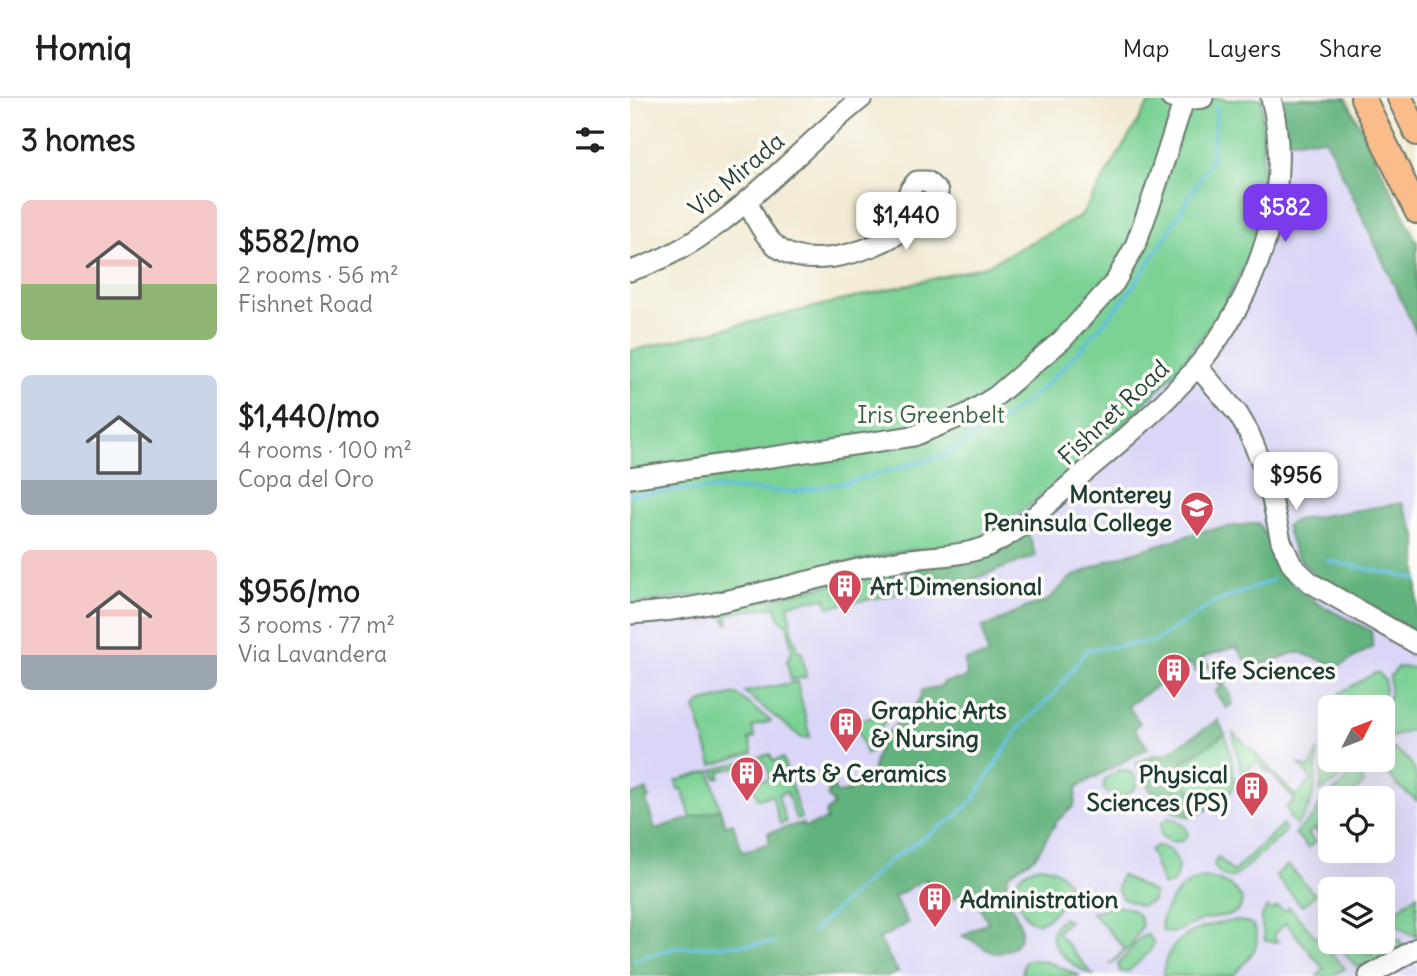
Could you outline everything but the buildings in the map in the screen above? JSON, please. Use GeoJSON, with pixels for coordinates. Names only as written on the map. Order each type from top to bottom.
{"type":"FeatureCollection","features":[{"type":"Feature","properties":{"kind":"main road"},"geometry":{"type":"LineString","coordinates":[[1363,98],[1417,211]]}},
{"type":"Feature","properties":{"kind":"main road"},"geometry":{"type":"LineString","coordinates":[[1400,98],[1417,133]]}},
{"type":"Feature","properties":{"kind":"street","name":"Via Mirada"},"geometry":{"type":"LineString","coordinates":[[630,271],[671,254],[701,237],[862,98]]}},
{"type":"Feature","properties":{"kind":"street","name":"Fishnet Road"},"geometry":{"type":"LineString","coordinates":[[630,614],[716,604],[862,568],[982,548],[1017,528],[1129,436],[1198,366],[1244,295],[1261,257],[1275,198],[1278,149],[1270,98]]}},
{"type":"Feature","properties":{"kind":"street"},"geometry":{"type":"LineString","coordinates":[[630,478],[914,436],[967,414],[996,396],[1062,340],[1115,282],[1135,246],[1186,99]]}},
{"type":"Feature","properties":{"kind":"street"},"geometry":{"type":"LineString","coordinates":[[747,200],[756,221],[766,235],[776,246],[795,256],[816,259],[848,253],[893,237],[901,231]]}},
{"type":"Feature","properties":{"kind":"street"},"geometry":{"type":"LineString","coordinates":[[1198,366],[1238,414],[1250,433],[1267,476],[1281,541],[1293,565],[1311,583],[1417,644]]}},
{"type":"Feature","properties":{"kind":"street"},"geometry":{"type":"LineString","coordinates":[[1369,976],[1417,948]]}},
{"type":"Feature","properties":{"kind":"shaded area","name":"Monterey Peninsula College"},"geometry":{"type":"Polygon","coordinates":[[[1262,98],[1346,98],[1417,247],[1417,976],[630,976],[630,604],[723,592],[988,534],[1026,508],[1110,438],[1263,148],[1262,98]]]}},
{"type":"Feature","properties":{"kind":"green space","name":"Iris Greenbelt"},"geometry":{"type":"Polygon","coordinates":[[[1152,98],[1262,98],[1262,190],[1257,225],[1248,258],[1218,316],[1172,375],[1110,438],[1026,508],[988,534],[965,542],[889,554],[723,592],[630,604],[630,351],[986,266],[1081,216],[1152,98]]]}},
{"type":"Feature","properties":{"kind":"green space"},"geometry":{"type":"Polygon","coordinates":[[[1278,98],[1346,98],[1417,242],[1417,334],[1326,139],[1283,140],[1278,98]]]}},
{"type":"Feature","properties":{"kind":"green space"},"geometry":{"type":"Polygon","coordinates":[[[1402,503],[1417,537],[1417,633],[1318,579],[1295,554],[1286,526],[1296,520],[1402,503]]]}},
{"type":"Feature","properties":{"kind":"green space"},"geometry":{"type":"Polygon","coordinates":[[[1258,523],[1283,571],[1294,586],[1326,608],[1371,631],[1373,647],[1338,667],[1302,653],[1293,653],[1252,669],[1236,647],[1202,657],[1229,691],[1233,704],[1226,708],[1215,692],[1221,687],[1207,665],[1196,672],[1190,663],[1128,706],[1140,723],[1134,728],[1148,748],[1077,787],[1074,806],[1057,821],[1036,856],[1009,874],[1006,890],[1021,927],[1019,940],[1013,947],[1002,952],[992,952],[962,936],[988,922],[970,889],[941,905],[926,879],[894,897],[908,923],[879,939],[898,972],[891,976],[873,976],[872,973],[870,976],[630,976],[630,795],[647,790],[649,798],[646,800],[655,829],[720,809],[725,825],[733,823],[742,852],[770,843],[768,833],[802,823],[804,827],[827,820],[825,813],[834,805],[827,795],[830,792],[823,783],[827,779],[822,774],[828,774],[837,794],[869,785],[882,742],[916,704],[922,690],[943,686],[943,682],[967,678],[965,660],[988,655],[982,627],[1047,601],[1070,578],[1109,560],[1206,530],[1258,523]]]}},
{"type":"Feature","properties":{"kind":"green space"},"geometry":{"type":"Polygon","coordinates":[[[1027,530],[1036,556],[960,584],[909,593],[906,574],[910,567],[985,558],[1000,551],[1027,530]]]}},
{"type":"Feature","properties":{"kind":"green space"},"geometry":{"type":"Polygon","coordinates":[[[892,570],[897,594],[828,607],[826,598],[788,604],[794,642],[798,652],[802,651],[806,677],[791,680],[787,661],[792,651],[788,627],[778,616],[776,606],[728,614],[729,624],[725,619],[727,609],[892,570]]]}},
{"type":"Feature","properties":{"kind":"green space"},"geometry":{"type":"Polygon","coordinates":[[[1397,667],[1417,668],[1417,728],[1395,736],[1395,695],[1390,695],[1390,675],[1397,667]]]}},
{"type":"Feature","properties":{"kind":"green space"},"geometry":{"type":"Polygon","coordinates":[[[1375,673],[1379,673],[1385,680],[1383,695],[1339,695],[1375,673]]]}},
{"type":"Feature","properties":{"kind":"green space"},"geometry":{"type":"Polygon","coordinates":[[[797,682],[810,737],[802,738],[744,692],[797,682]]]}},
{"type":"Feature","properties":{"kind":"green space"},"geometry":{"type":"Polygon","coordinates":[[[736,694],[771,721],[752,727],[755,737],[749,739],[753,753],[712,765],[695,708],[702,702],[736,694]]]}},
{"type":"Feature","properties":{"kind":"green space"},"geometry":{"type":"Polygon","coordinates":[[[886,715],[871,752],[866,754],[855,721],[886,715]]]}},
{"type":"Feature","properties":{"kind":"green space"},"geometry":{"type":"Polygon","coordinates":[[[1218,720],[1225,734],[1181,764],[1188,786],[1195,797],[1206,804],[1215,805],[1193,817],[1174,812],[1157,799],[1136,763],[1154,755],[1166,754],[1218,720]]]}},
{"type":"Feature","properties":{"kind":"green space"},"geometry":{"type":"Polygon","coordinates":[[[1233,733],[1295,796],[1312,780],[1299,764],[1310,768],[1318,750],[1311,800],[1296,825],[1286,808],[1295,800],[1269,771],[1257,761],[1242,776],[1233,733]]]}},
{"type":"Feature","properties":{"kind":"green space"},"geometry":{"type":"Polygon","coordinates":[[[1225,734],[1234,785],[1215,805],[1206,804],[1191,792],[1181,764],[1225,734]]]}},
{"type":"Feature","properties":{"kind":"green space"},"geometry":{"type":"Polygon","coordinates":[[[1395,750],[1413,768],[1417,782],[1417,801],[1397,785],[1387,772],[1395,772],[1395,750]]]}},
{"type":"Feature","properties":{"kind":"green space"},"geometry":{"type":"Polygon","coordinates":[[[770,754],[773,761],[783,758],[801,818],[796,819],[787,792],[778,795],[786,822],[780,824],[772,795],[758,799],[753,784],[770,778],[763,761],[746,769],[745,765],[719,772],[720,777],[716,778],[713,770],[770,754]]]}},
{"type":"Feature","properties":{"kind":"green space"},"geometry":{"type":"Polygon","coordinates":[[[1119,770],[1133,774],[1136,784],[1135,788],[1119,796],[1106,792],[1103,788],[1105,779],[1119,770]]]}},
{"type":"Feature","properties":{"kind":"green space"},"geometry":{"type":"Polygon","coordinates":[[[710,771],[720,809],[691,818],[682,789],[678,790],[676,781],[710,771]]]}},
{"type":"Feature","properties":{"kind":"green space"},"geometry":{"type":"Polygon","coordinates":[[[1322,772],[1346,772],[1328,786],[1321,786],[1322,772]]]}},
{"type":"Feature","properties":{"kind":"green space"},"geometry":{"type":"Polygon","coordinates":[[[1354,772],[1370,772],[1361,780],[1364,783],[1361,786],[1342,785],[1354,772]]]}},
{"type":"Feature","properties":{"kind":"green space"},"geometry":{"type":"Polygon","coordinates":[[[1318,808],[1318,834],[1314,829],[1308,834],[1315,842],[1308,848],[1295,833],[1314,816],[1318,808]]]}},
{"type":"Feature","properties":{"kind":"green space"},"geometry":{"type":"Polygon","coordinates":[[[1169,818],[1185,828],[1188,834],[1183,841],[1170,842],[1161,835],[1161,823],[1169,818]]]}},
{"type":"Feature","properties":{"kind":"green space"},"geometry":{"type":"Polygon","coordinates":[[[1283,824],[1283,834],[1236,876],[1225,876],[1217,870],[1214,864],[1218,857],[1233,872],[1283,824]]]}},
{"type":"Feature","properties":{"kind":"green space"},"geometry":{"type":"Polygon","coordinates":[[[1156,846],[1169,850],[1174,855],[1178,867],[1175,880],[1170,885],[1163,885],[1150,850],[1156,846]]]}},
{"type":"Feature","properties":{"kind":"green space"},"geometry":{"type":"Polygon","coordinates":[[[1288,865],[1315,895],[1302,906],[1275,876],[1288,865]]]}},
{"type":"Feature","properties":{"kind":"green space"},"geometry":{"type":"Polygon","coordinates":[[[1039,866],[1062,875],[1069,885],[1072,898],[1046,920],[1035,923],[1020,906],[1016,886],[1020,876],[1039,866]]]}},
{"type":"Feature","properties":{"kind":"green space"},"geometry":{"type":"Polygon","coordinates":[[[1121,875],[1154,893],[1153,901],[1141,906],[1122,898],[1117,889],[1121,875]]]}},
{"type":"Feature","properties":{"kind":"green space"},"geometry":{"type":"Polygon","coordinates":[[[1209,878],[1224,883],[1237,892],[1242,900],[1240,909],[1233,914],[1202,920],[1173,933],[1163,931],[1163,916],[1177,893],[1191,882],[1209,878]]]}},
{"type":"Feature","properties":{"kind":"green space"},"geometry":{"type":"Polygon","coordinates":[[[1417,894],[1417,937],[1401,929],[1395,922],[1395,912],[1417,894]]]}},
{"type":"Feature","properties":{"kind":"green space"},"geometry":{"type":"Polygon","coordinates":[[[1111,907],[1131,909],[1138,915],[1142,925],[1132,944],[1110,965],[1125,949],[1092,912],[1111,907]]]}},
{"type":"Feature","properties":{"kind":"green space"},"geometry":{"type":"Polygon","coordinates":[[[1267,907],[1271,910],[1278,907],[1285,911],[1289,907],[1318,939],[1318,954],[1331,954],[1345,969],[1330,976],[1317,976],[1324,969],[1286,923],[1273,935],[1278,942],[1265,941],[1261,919],[1267,907]]]}},
{"type":"Feature","properties":{"kind":"green space"},"geometry":{"type":"Polygon","coordinates":[[[1063,918],[1069,921],[1057,932],[1093,975],[1067,959],[1054,943],[1052,934],[1063,918]]]}},
{"type":"Feature","properties":{"kind":"green space"},"geometry":{"type":"Polygon","coordinates":[[[1236,921],[1253,925],[1257,940],[1248,959],[1233,976],[1163,976],[1170,951],[1187,935],[1210,925],[1236,921]]]}},
{"type":"Feature","properties":{"kind":"green space"},"geometry":{"type":"Polygon","coordinates":[[[1148,935],[1154,943],[1150,951],[1129,971],[1120,972],[1118,964],[1142,936],[1148,935]]]}},
{"type":"Feature","properties":{"kind":"green space"},"geometry":{"type":"Polygon","coordinates":[[[1395,939],[1399,939],[1401,947],[1395,950],[1395,939]]]}},
{"type":"Feature","properties":{"kind":"green space"},"geometry":{"type":"Polygon","coordinates":[[[1345,954],[1369,954],[1388,954],[1357,967],[1345,954]]]}},
{"type":"Feature","properties":{"kind":"green space"},"geometry":{"type":"Polygon","coordinates":[[[1030,959],[1048,962],[1080,976],[1022,976],[1024,963],[1030,959]]]}},
{"type":"Feature","properties":{"kind":"waterway"},"geometry":{"type":"LineString","coordinates":[[630,495],[678,490],[732,489],[793,492],[845,483],[946,455],[1012,413],[1044,387],[1079,351],[1125,298],[1162,243],[1211,161],[1217,106]]}},
{"type":"Feature","properties":{"kind":"waterway"},"geometry":{"type":"LineString","coordinates":[[1328,561],[1417,579]]}},
{"type":"Feature","properties":{"kind":"waterway"},"geometry":{"type":"LineString","coordinates":[[812,932],[890,860],[954,818],[973,800],[1018,729],[1054,694],[1087,650],[1155,641],[1213,603],[1273,580]]}},
{"type":"Feature","properties":{"kind":"waterway"},"geometry":{"type":"LineString","coordinates":[[634,960],[675,948],[774,943]]}},
{"type":"Feature","properties":{"kind":"place","name":"Monterey Peninsula College"},"geometry":{"type":"Point","coordinates":[1197,538]}},
{"type":"Feature","properties":{"kind":"place","name":"Art Dimensional"},"geometry":{"type":"Point","coordinates":[845,616]}},
{"type":"Feature","properties":{"kind":"place","name":"Life Sciences"},"geometry":{"type":"Point","coordinates":[1174,700]}},
{"type":"Feature","properties":{"kind":"place","name":"Graphic Arts & Nursing"},"geometry":{"type":"Point","coordinates":[846,754]}},
{"type":"Feature","properties":{"kind":"place","name":"Arts & Ceramics"},"geometry":{"type":"Point","coordinates":[747,803]}},
{"type":"Feature","properties":{"kind":"place","name":"Physical Sciences (PS)"},"geometry":{"type":"Point","coordinates":[1252,818]}},
{"type":"Feature","properties":{"kind":"place","name":"Administration"},"geometry":{"type":"Point","coordinates":[935,929]}}]}
